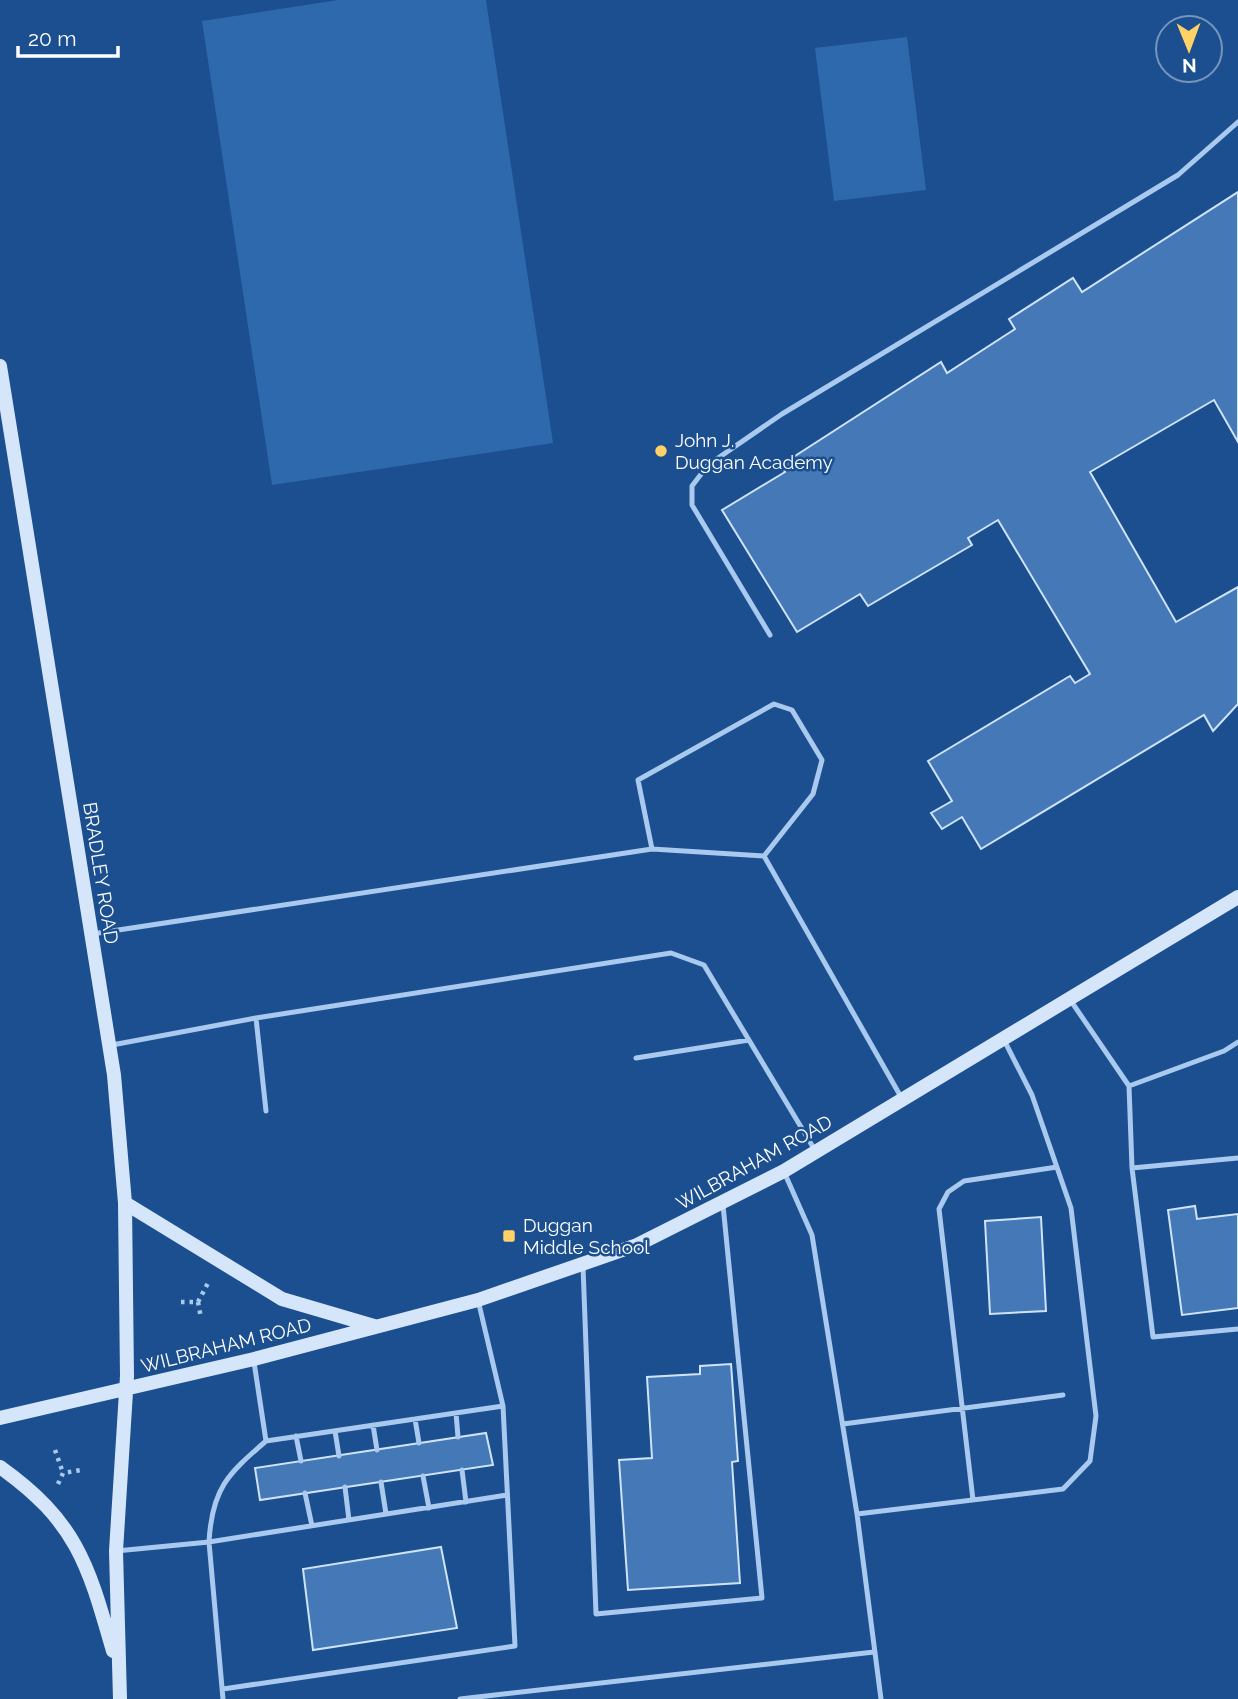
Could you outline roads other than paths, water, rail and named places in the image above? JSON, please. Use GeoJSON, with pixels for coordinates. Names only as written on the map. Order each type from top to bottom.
{"type":"FeatureCollection","features":[{"type":"Feature","properties":{"kind":"main road","name":"BRADLEY ROAD"},"geometry":{"type":"LineString","coordinates":[[0,366],[110,1045],[125,1203],[127,1390],[116,1551],[118,1670]]}},
{"type":"Feature","properties":{"kind":"main road","name":"WILBRAHAM ROAD"},"geometry":{"type":"LineString","coordinates":[[0,1418],[254,1359],[478,1300],[583,1266],[664,1233],[816,1152],[1238,897]]}},
{"type":"Feature","properties":{"kind":"main road"},"geometry":{"type":"LineString","coordinates":[[125,1203],[282,1299],[375,1326]]}},
{"type":"Feature","properties":{"kind":"main road"},"geometry":{"type":"LineString","coordinates":[[0,1467],[44,1503],[69,1533],[89,1570],[118,1670],[120,1699]]}},
{"type":"Feature","properties":{"kind":"lane"},"geometry":{"type":"LineString","coordinates":[[770,635],[692,505],[692,486],[708,465],[782,414],[1178,175],[1238,122]]}},
{"type":"Feature","properties":{"kind":"lane"},"geometry":{"type":"LineString","coordinates":[[652,849],[638,780],[774,704],[792,710],[821,760],[813,794],[764,856]]}},
{"type":"Feature","properties":{"kind":"lane"},"geometry":{"type":"LineString","coordinates":[[92,934],[652,849],[764,856]]}},
{"type":"Feature","properties":{"kind":"lane"},"geometry":{"type":"LineString","coordinates":[[764,856],[903,1099]]}},
{"type":"Feature","properties":{"kind":"lane"},"geometry":{"type":"LineString","coordinates":[[110,1045],[256,1017],[671,954],[704,965],[816,1152]]}},
{"type":"Feature","properties":{"kind":"lane"},"geometry":{"type":"LineString","coordinates":[[1069,999],[1129,1086],[1132,1168],[1153,1337],[1238,1329]]}},
{"type":"Feature","properties":{"kind":"lane"},"geometry":{"type":"LineString","coordinates":[[256,1017],[266,1111]]}},
{"type":"Feature","properties":{"kind":"lane"},"geometry":{"type":"LineString","coordinates":[[857,1514],[1063,1489],[1090,1461],[1097,1416],[1071,1208],[1032,1095],[1003,1039]]}},
{"type":"Feature","properties":{"kind":"lane"},"geometry":{"type":"LineString","coordinates":[[636,1058],[748,1040]]}},
{"type":"Feature","properties":{"kind":"lane"},"geometry":{"type":"LineString","coordinates":[[1129,1086],[1224,1051],[1238,1042]]}},
{"type":"Feature","properties":{"kind":"lane"},"geometry":{"type":"LineString","coordinates":[[1132,1168],[1238,1158]]}},
{"type":"Feature","properties":{"kind":"lane"},"geometry":{"type":"LineString","coordinates":[[973,1500],[939,1209],[948,1192],[964,1181],[1057,1167]]}},
{"type":"Feature","properties":{"kind":"lane"},"geometry":{"type":"LineString","coordinates":[[783,1171],[812,1235],[857,1514],[881,1699]]}},
{"type":"Feature","properties":{"kind":"lane"},"geometry":{"type":"LineString","coordinates":[[583,1266],[596,1614],[762,1598],[722,1204]]}},
{"type":"Feature","properties":{"kind":"lane"},"geometry":{"type":"LineString","coordinates":[[223,1689],[515,1646],[503,1406],[478,1300]]}},
{"type":"Feature","properties":{"kind":"lane"},"geometry":{"type":"LineString","coordinates":[[254,1359],[266,1441]]}},
{"type":"Feature","properties":{"kind":"lane"},"geometry":{"type":"LineString","coordinates":[[843,1424],[1063,1395]]}},
{"type":"Feature","properties":{"kind":"lane"},"geometry":{"type":"LineString","coordinates":[[223,1699],[209,1542],[210,1519],[227,1476],[266,1441],[503,1406]]}},
{"type":"Feature","properties":{"kind":"lane"},"geometry":{"type":"LineString","coordinates":[[456,1413],[458,1437]]}},
{"type":"Feature","properties":{"kind":"lane"},"geometry":{"type":"LineString","coordinates":[[415,1419],[419,1443]]}},
{"type":"Feature","properties":{"kind":"lane"},"geometry":{"type":"LineString","coordinates":[[373,1425],[377,1450]]}},
{"type":"Feature","properties":{"kind":"lane"},"geometry":{"type":"LineString","coordinates":[[335,1431],[339,1456]]}},
{"type":"Feature","properties":{"kind":"lane"},"geometry":{"type":"LineString","coordinates":[[296,1436],[300,1461]]}},
{"type":"Feature","properties":{"kind":"lane"},"geometry":{"type":"LineString","coordinates":[[462,1470],[466,1502]]}},
{"type":"Feature","properties":{"kind":"lane"},"geometry":{"type":"LineString","coordinates":[[424,1476],[429,1507]]}},
{"type":"Feature","properties":{"kind":"lane"},"geometry":{"type":"LineString","coordinates":[[381,1482],[386,1514]]}},
{"type":"Feature","properties":{"kind":"lane"},"geometry":{"type":"LineString","coordinates":[[345,1487],[349,1520]]}},
{"type":"Feature","properties":{"kind":"lane"},"geometry":{"type":"LineString","coordinates":[[305,1493],[312,1526]]}},
{"type":"Feature","properties":{"kind":"lane"},"geometry":{"type":"LineString","coordinates":[[116,1551],[209,1542],[507,1495]]}},
{"type":"Feature","properties":{"kind":"lane"},"geometry":{"type":"LineString","coordinates":[[460,1699],[874,1652]]}},
{"type":"Feature","properties":{"kind":"place","name":"John J. Duggan Academy"},"geometry":{"type":"Point","coordinates":[661,451]}},
{"type":"Feature","properties":{"kind":"place","name":"Duggan Middle School"},"geometry":{"type":"Point","coordinates":[509,1236]}}]}
